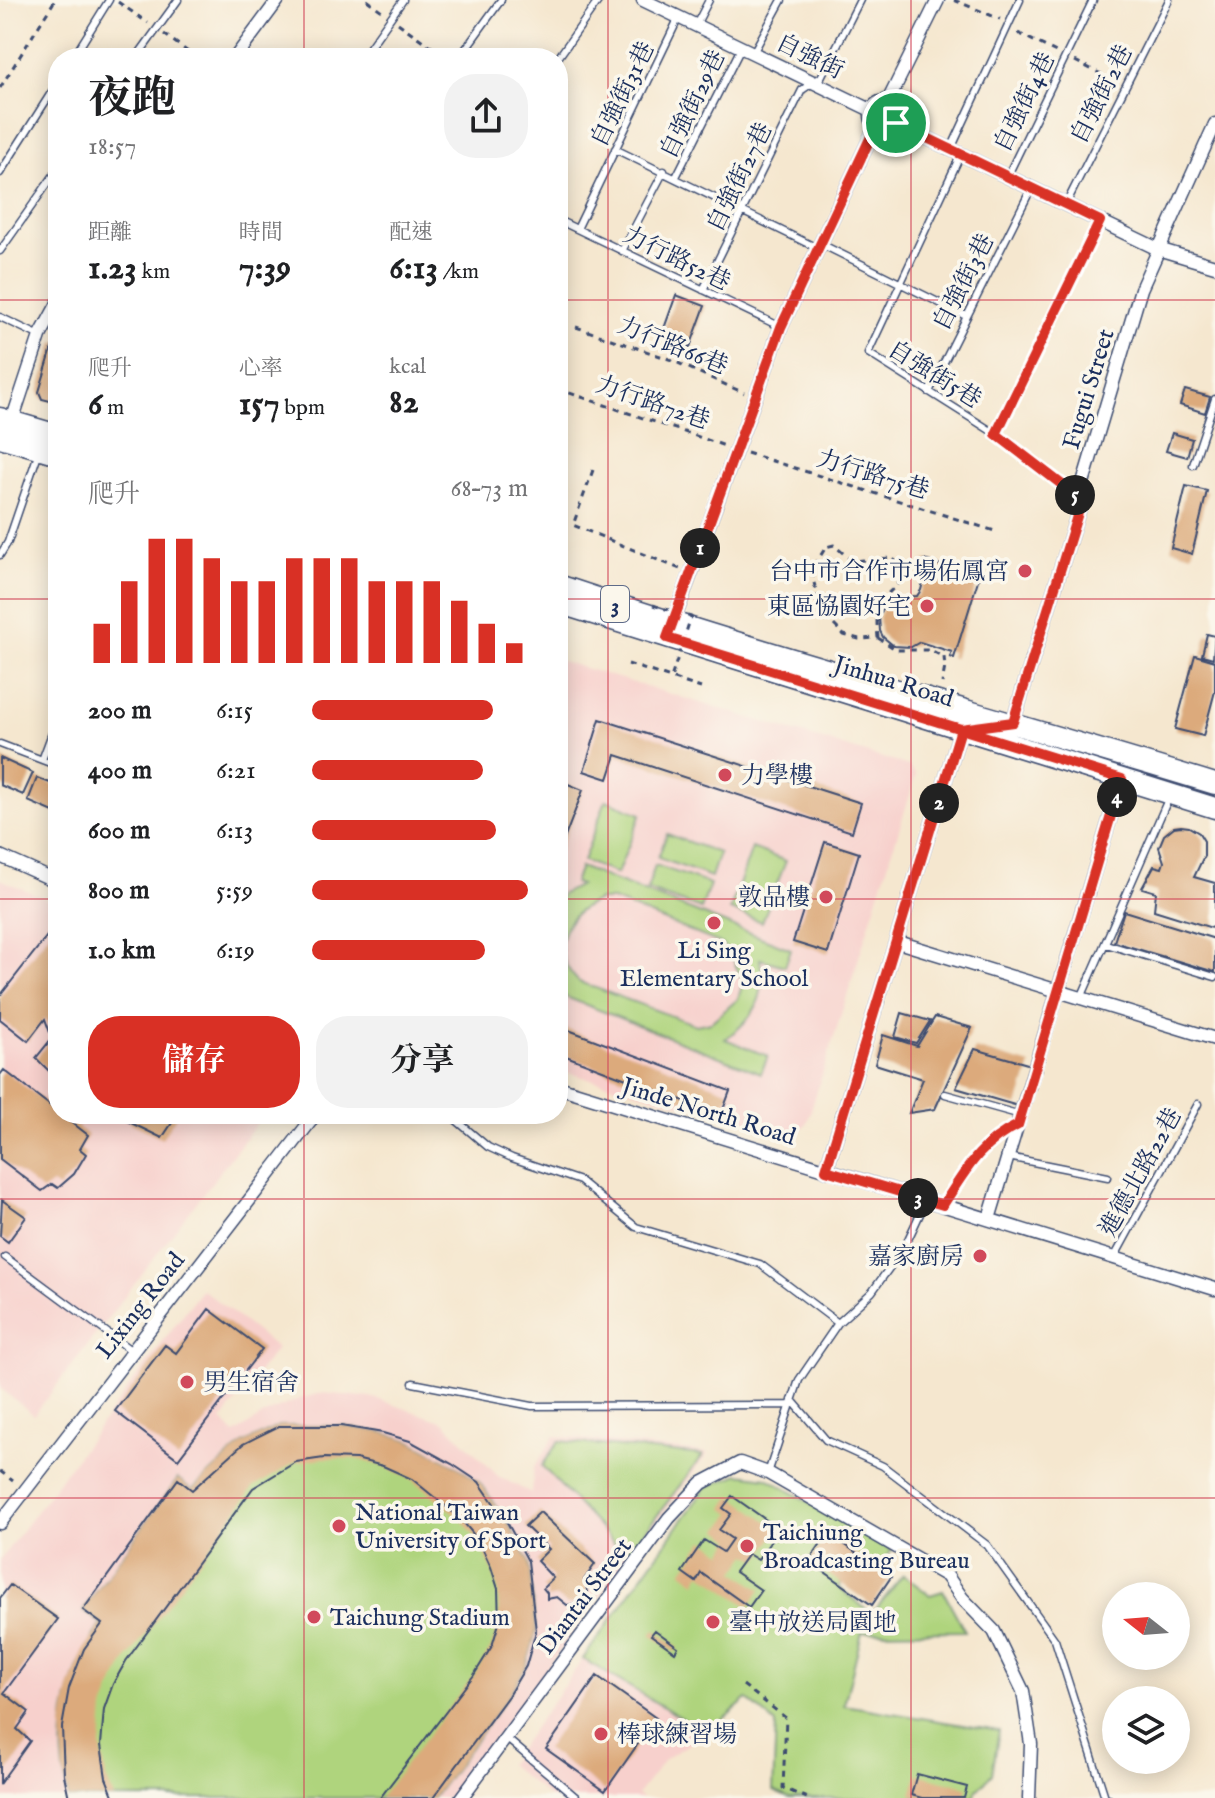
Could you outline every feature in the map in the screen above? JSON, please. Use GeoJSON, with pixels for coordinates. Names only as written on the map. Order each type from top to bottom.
{"type":"FeatureCollection","features":[{"type":"Feature","properties":{"kind":"main road"},"geometry":{"type":"LineString","coordinates":[[4,429],[48,434]]}},
{"type":"Feature","properties":{"kind":"main road"},"geometry":{"type":"LineString","coordinates":[[4,429],[48,451]]}},
{"type":"Feature","properties":{"kind":"main road","name":"Jinhua Road"},"geometry":{"type":"LineString","coordinates":[[568,589],[670,631],[961,729],[1215,808]]}},
{"type":"Feature","properties":{"kind":"main road","name":"Jinhua Road"},"geometry":{"type":"LineString","coordinates":[[568,606],[939,700],[1215,784]]}},
{"type":"Feature","properties":{"kind":"street"},"geometry":{"type":"LineString","coordinates":[[242,48],[278,0]]}},
{"type":"Feature","properties":{"kind":"street","name":"自強街"},"geometry":{"type":"LineString","coordinates":[[643,0],[871,110]]}},
{"type":"Feature","properties":{"kind":"street"},"geometry":{"type":"LineString","coordinates":[[888,101],[938,0]]}},
{"type":"Feature","properties":{"kind":"street"},"geometry":{"type":"LineString","coordinates":[[888,101],[899,112],[896,123],[887,129],[876,126],[870,116],[878,102],[888,101]]}},
{"type":"Feature","properties":{"kind":"street"},"geometry":{"type":"LineString","coordinates":[[896,123],[1158,249],[1215,266]]}},
{"type":"Feature","properties":{"kind":"street","name":"Fugui Street"},"geometry":{"type":"LineString","coordinates":[[1013,722],[1082,500],[1082,486],[1131,319],[1158,249],[1215,124]]}},
{"type":"Feature","properties":{"kind":"street"},"geometry":{"type":"LineString","coordinates":[[670,631],[781,327],[876,126]]}},
{"type":"Feature","properties":{"kind":"street"},"geometry":{"type":"LineString","coordinates":[[4,429],[48,321]]}},
{"type":"Feature","properties":{"kind":"street"},"geometry":{"type":"LineString","coordinates":[[826,1170],[961,729],[1013,722]]}},
{"type":"Feature","properties":{"kind":"street"},"geometry":{"type":"LineString","coordinates":[[989,1219],[1122,779]]}},
{"type":"Feature","properties":{"kind":"street"},"geometry":{"type":"LineString","coordinates":[[0,856],[48,878]]}},
{"type":"Feature","properties":{"kind":"street"},"geometry":{"type":"LineString","coordinates":[[898,942],[1215,1039]]}},
{"type":"Feature","properties":{"kind":"street","name":"Jinde North Road"},"geometry":{"type":"LineString","coordinates":[[568,1090],[1215,1289]]}},
{"type":"Feature","properties":{"kind":"street","name":"Lixing Road"},"geometry":{"type":"LineString","coordinates":[[0,1523],[308,1124]]}},
{"type":"Feature","properties":{"kind":"street","name":"Diantai Street"},"geometry":{"type":"LineString","coordinates":[[461,1798],[669,1518],[702,1483],[740,1463],[768,1473]]}},
{"type":"Feature","properties":{"kind":"street"},"geometry":{"type":"LineString","coordinates":[[768,1473],[947,1576],[962,1598],[994,1631],[1023,1691],[1031,1744],[1029,1798]]}},
{"type":"Feature","properties":{"kind":"lane"},"geometry":{"type":"LineString","coordinates":[[79,48],[109,0]]}},
{"type":"Feature","properties":{"kind":"lane"},"geometry":{"type":"LineString","coordinates":[[143,48],[178,0]]}},
{"type":"Feature","properties":{"kind":"lane"},"geometry":{"type":"LineString","coordinates":[[369,48],[403,0]]}},
{"type":"Feature","properties":{"kind":"lane"},"geometry":{"type":"LineString","coordinates":[[466,48],[501,0]]}},
{"type":"Feature","properties":{"kind":"lane"},"geometry":{"type":"LineString","coordinates":[[565,48],[599,0]]}},
{"type":"Feature","properties":{"kind":"lane"},"geometry":{"type":"LineString","coordinates":[[696,26],[709,0]]}},
{"type":"Feature","properties":{"kind":"lane","name":"自強街29巷"},"geometry":{"type":"LineString","coordinates":[[676,177],[747,50],[782,0]]}},
{"type":"Feature","properties":{"kind":"lane","name":"自強街27巷"},"geometry":{"type":"LineString","coordinates":[[703,290],[802,90],[821,77],[860,0]]}},
{"type":"Feature","properties":{"kind":"lane","name":"自強街5巷"},"geometry":{"type":"LineString","coordinates":[[1020,0],[868,353],[996,434],[1082,500]]}},
{"type":"Feature","properties":{"kind":"lane","name":"自強街4巷"},"geometry":{"type":"LineString","coordinates":[[1007,177],[1093,0]]}},
{"type":"Feature","properties":{"kind":"lane","name":"自強街2巷"},"geometry":{"type":"LineString","coordinates":[[1065,205],[1169,0]]}},
{"type":"Feature","properties":{"kind":"lane","name":"自強街31巷"},"geometry":{"type":"LineString","coordinates":[[577,229],[679,17]]}},
{"type":"Feature","properties":{"kind":"lane"},"geometry":{"type":"LineString","coordinates":[[0,173],[48,98]]}},
{"type":"Feature","properties":{"kind":"lane"},"geometry":{"type":"LineString","coordinates":[[615,149],[966,316]]}},
{"type":"Feature","properties":{"kind":"lane","name":"自強街29巷"},"geometry":{"type":"LineString","coordinates":[[622,251],[664,171]]}},
{"type":"Feature","properties":{"kind":"lane"},"geometry":{"type":"LineString","coordinates":[[0,251],[48,183]]}},
{"type":"Feature","properties":{"kind":"lane","name":"自強街3巷"},"geometry":{"type":"LineString","coordinates":[[929,392],[1031,189]]}},
{"type":"Feature","properties":{"kind":"lane"},"geometry":{"type":"LineString","coordinates":[[996,434],[1100,221]]}},
{"type":"Feature","properties":{"kind":"lane","name":"力行路52巷"},"geometry":{"type":"LineString","coordinates":[[568,225],[781,327]]}},
{"type":"Feature","properties":{"kind":"lane"},"geometry":{"type":"LineString","coordinates":[[0,317],[40,336]]}},
{"type":"Feature","properties":{"kind":"lane"},"geometry":{"type":"LineString","coordinates":[[1193,465],[1215,399]]}},
{"type":"Feature","properties":{"kind":"lane"},"geometry":{"type":"LineString","coordinates":[[0,555],[48,454]]}},
{"type":"Feature","properties":{"kind":"lane"},"geometry":{"type":"LineString","coordinates":[[0,744],[48,762]]}},
{"type":"Feature","properties":{"kind":"lane"},"geometry":{"type":"LineString","coordinates":[[42,760],[48,744]]}},
{"type":"Feature","properties":{"kind":"lane"},"geometry":{"type":"LineString","coordinates":[[1081,998],[1170,794]]}},
{"type":"Feature","properties":{"kind":"lane"},"geometry":{"type":"LineString","coordinates":[[1106,944],[1215,977]]}},
{"type":"Feature","properties":{"kind":"lane"},"geometry":{"type":"LineString","coordinates":[[945,1094],[1020,1120]]}},
{"type":"Feature","properties":{"kind":"lane","name":"進德北路22巷"},"geometry":{"type":"LineString","coordinates":[[1114,1258],[1198,1104]]}},
{"type":"Feature","properties":{"kind":"lane"},"geometry":{"type":"LineString","coordinates":[[943,1205],[981,1149],[1020,1120]]}},
{"type":"Feature","properties":{"kind":"lane"},"geometry":{"type":"LineString","coordinates":[[461,1124],[488,1147],[580,1181],[636,1227],[760,1264],[838,1323]]}},
{"type":"Feature","properties":{"kind":"lane"},"geometry":{"type":"LineString","coordinates":[[1008,1157],[1108,1177]]}},
{"type":"Feature","properties":{"kind":"lane"},"geometry":{"type":"LineString","coordinates":[[768,1473],[799,1380],[838,1323],[872,1292],[905,1246],[926,1201]]}},
{"type":"Feature","properties":{"kind":"lane"},"geometry":{"type":"LineString","coordinates":[[5,1257],[132,1351]]}},
{"type":"Feature","properties":{"kind":"lane"},"geometry":{"type":"LineString","coordinates":[[413,1383],[532,1406],[792,1402],[826,1440],[883,1466],[987,1545],[1055,1640],[1105,1797],[1108,1798]]}},
{"type":"Feature","properties":{"kind":"lane"},"geometry":{"type":"LineString","coordinates":[[506,1738],[577,1798]]}},
{"type":"Feature","properties":{"kind":"path"},"geometry":{"type":"LineString","coordinates":[[0,88],[55,0]]}},
{"type":"Feature","properties":{"kind":"path"},"geometry":{"type":"LineString","coordinates":[[367,0],[433,48]]}},
{"type":"Feature","properties":{"kind":"path"},"geometry":{"type":"LineString","coordinates":[[954,0],[1003,20],[1007,27],[1125,87]]}},
{"type":"Feature","properties":{"kind":"path","name":"力行路66巷"},"geometry":{"type":"LineString","coordinates":[[576,327],[669,359],[755,398]]}},
{"type":"Feature","properties":{"kind":"path","name":"力行路72巷"},"geometry":{"type":"LineString","coordinates":[[568,392],[737,450]]}},
{"type":"Feature","properties":{"kind":"path","name":"力行路75巷"},"geometry":{"type":"LineString","coordinates":[[737,450],[998,532]]}},
{"type":"Feature","properties":{"kind":"path"},"geometry":{"type":"LineString","coordinates":[[593,470],[573,525],[691,574]]}},
{"type":"Feature","properties":{"kind":"path"},"geometry":{"type":"LineString","coordinates":[[878,638],[878,611],[882,600],[901,583],[902,571],[898,562],[892,558],[852,561],[834,545],[826,547],[814,566],[813,579],[822,613],[844,635],[859,639],[878,638],[897,650],[930,650],[944,657],[939,700]]}},
{"type":"Feature","properties":{"kind":"path"},"geometry":{"type":"LineString","coordinates":[[653,605],[691,617],[671,678]]}},
{"type":"Feature","properties":{"kind":"path"},"geometry":{"type":"LineString","coordinates":[[628,664],[701,688]]}},
{"type":"Feature","properties":{"kind":"path"},"geometry":{"type":"LineString","coordinates":[[0,1471],[26,1490]]}},
{"type":"Feature","properties":{"kind":"path"},"geometry":{"type":"LineString","coordinates":[[743,1685],[786,1718],[783,1788],[807,1798]]}},
{"type":"Feature","properties":{"kind":"shaded area","name":"Li Sing Elementary School"},"geometry":{"type":"Polygon","coordinates":[[[568,663],[909,766],[916,775],[807,1123],[795,1136],[568,1073],[568,663]]]}},
{"type":"Feature","properties":{"kind":"shaded area"},"geometry":{"type":"Polygon","coordinates":[[[0,879],[48,900],[48,1124],[256,1124],[34,1415],[0,1388],[0,879]]]}},
{"type":"Feature","properties":{"kind":"shaded area","name":"Taichung Stadium"},"geometry":{"type":"Polygon","coordinates":[[[202,1289],[277,1348],[222,1420],[235,1434],[267,1413],[302,1398],[322,1393],[374,1398],[444,1422],[498,1476],[531,1493],[534,1468],[555,1436],[708,1453],[450,1798],[0,1798],[0,1560],[202,1289]]]}},
{"type":"Feature","properties":{"kind":"shaded area"},"geometry":{"type":"Polygon","coordinates":[[[583,1659],[707,1733],[665,1759],[638,1794],[642,1798],[550,1798],[508,1764],[583,1659]]]}},
{"type":"Feature","properties":{"kind":"green space"},"geometry":{"type":"Polygon","coordinates":[[[606,800],[641,814],[617,874],[583,861],[606,800]]]}},
{"type":"Feature","properties":{"kind":"green space"},"geometry":{"type":"Polygon","coordinates":[[[667,834],[719,853],[711,877],[658,858],[667,834]]]}},
{"type":"Feature","properties":{"kind":"green space"},"geometry":{"type":"Polygon","coordinates":[[[752,848],[786,861],[762,922],[730,910],[752,848]]]}},
{"type":"Feature","properties":{"kind":"green space"},"geometry":{"type":"Polygon","coordinates":[[[655,865],[710,884],[701,909],[647,890],[655,865]]]}},
{"type":"Feature","properties":{"kind":"green space"},"geometry":{"type":"Polygon","coordinates":[[[580,867],[791,949],[785,966],[760,959],[762,984],[757,1005],[745,1023],[725,1039],[768,1056],[761,1073],[568,998],[568,968],[579,982],[696,1025],[711,1022],[738,999],[743,982],[732,957],[722,944],[613,900],[599,900],[575,915],[568,924],[568,891],[580,885],[574,883],[580,867]]]}},
{"type":"Feature","properties":{"kind":"green space","name":"Taichung Stadium"},"geometry":{"type":"Polygon","coordinates":[[[279,1426],[341,1426],[383,1433],[410,1441],[479,1482],[508,1523],[528,1561],[536,1631],[526,1666],[508,1696],[433,1798],[69,1798],[63,1752],[66,1708],[79,1665],[101,1624],[83,1610],[178,1479],[192,1490],[243,1444],[279,1426]]]}},
{"type":"Feature","properties":{"kind":"green space"},"geometry":{"type":"Polygon","coordinates":[[[559,1441],[703,1455],[631,1550],[622,1552],[542,1466],[559,1441]]]}},
{"type":"Feature","properties":{"kind":"green space"},"geometry":{"type":"Polygon","coordinates":[[[739,1474],[767,1478],[892,1550],[871,1577],[842,1582],[838,1587],[872,1614],[903,1575],[930,1595],[943,1591],[965,1631],[862,1632],[844,1705],[999,1731],[992,1774],[974,1798],[789,1798],[773,1791],[776,1724],[747,1699],[707,1733],[583,1659],[706,1487],[739,1474]]]}},
{"type":"Feature","properties":{"kind":"building"},"geometry":{"type":"Polygon","coordinates":[[[676,295],[705,306],[690,347],[661,337],[676,295]]]}},
{"type":"Feature","properties":{"kind":"building"},"geometry":{"type":"Polygon","coordinates":[[[48,362],[48,400],[42,399],[39,392],[48,362]]]}},
{"type":"Feature","properties":{"kind":"building"},"geometry":{"type":"Polygon","coordinates":[[[1185,390],[1210,397],[1205,413],[1180,405],[1185,390]]]}},
{"type":"Feature","properties":{"kind":"building"},"geometry":{"type":"Polygon","coordinates":[[[1172,433],[1192,439],[1187,457],[1166,451],[1172,433]]]}},
{"type":"Feature","properties":{"kind":"building"},"geometry":{"type":"Polygon","coordinates":[[[1186,486],[1207,491],[1192,554],[1171,548],[1186,486]]]}},
{"type":"Feature","properties":{"kind":"building","name":"東區恊園好宅"},"geometry":{"type":"Polygon","coordinates":[[[924,560],[979,577],[954,658],[950,657],[952,652],[920,642],[911,647],[894,646],[880,631],[879,616],[886,603],[900,597],[917,596],[921,590],[924,578],[919,568],[924,560]]]}},
{"type":"Feature","properties":{"kind":"building"},"geometry":{"type":"Polygon","coordinates":[[[1207,634],[1215,636],[1213,658],[1202,655],[1207,634]]]}},
{"type":"Feature","properties":{"kind":"building"},"geometry":{"type":"Polygon","coordinates":[[[1195,655],[1215,661],[1215,691],[1203,736],[1175,729],[1195,655]]]}},
{"type":"Feature","properties":{"kind":"building","name":"力學樓"},"geometry":{"type":"Polygon","coordinates":[[[600,719],[861,803],[852,832],[616,755],[608,779],[584,771],[600,719]]]}},
{"type":"Feature","properties":{"kind":"building"},"geometry":{"type":"Polygon","coordinates":[[[0,758],[33,773],[23,795],[0,785],[0,758]]]}},
{"type":"Feature","properties":{"kind":"building"},"geometry":{"type":"Polygon","coordinates":[[[37,778],[48,782],[48,810],[28,801],[37,778]]]}},
{"type":"Feature","properties":{"kind":"building"},"geometry":{"type":"Polygon","coordinates":[[[568,784],[583,790],[568,829],[568,784]]]}},
{"type":"Feature","properties":{"kind":"building"},"geometry":{"type":"Polygon","coordinates":[[[1181,826],[1199,833],[1204,841],[1204,856],[1194,877],[1215,883],[1215,929],[1154,910],[1156,892],[1142,888],[1154,866],[1162,868],[1164,862],[1159,847],[1164,835],[1181,826]]]}},
{"type":"Feature","properties":{"kind":"building","name":"敦品樓"},"geometry":{"type":"Polygon","coordinates":[[[825,842],[859,853],[828,953],[793,942],[825,842]]]}},
{"type":"Feature","properties":{"kind":"building"},"geometry":{"type":"Polygon","coordinates":[[[1124,911],[1215,939],[1215,972],[1114,942],[1124,911]]]}},
{"type":"Feature","properties":{"kind":"building"},"geometry":{"type":"Polygon","coordinates":[[[48,935],[48,1027],[45,1019],[28,1041],[0,1019],[0,996],[48,935]]]}},
{"type":"Feature","properties":{"kind":"building"},"geometry":{"type":"Polygon","coordinates":[[[902,1013],[930,1021],[916,1043],[895,1037],[902,1013]]]}},
{"type":"Feature","properties":{"kind":"building"},"geometry":{"type":"Polygon","coordinates":[[[935,1017],[972,1028],[935,1109],[909,1113],[923,1079],[875,1064],[883,1035],[917,1046],[935,1017]]]}},
{"type":"Feature","properties":{"kind":"building"},"geometry":{"type":"Polygon","coordinates":[[[568,1030],[730,1091],[721,1115],[568,1057],[568,1030]]]}},
{"type":"Feature","properties":{"kind":"building"},"geometry":{"type":"Polygon","coordinates":[[[48,1043],[48,1070],[36,1058],[48,1043]]]}},
{"type":"Feature","properties":{"kind":"building"},"geometry":{"type":"Polygon","coordinates":[[[975,1049],[1031,1065],[1018,1106],[956,1088],[975,1049]]]}},
{"type":"Feature","properties":{"kind":"building"},"geometry":{"type":"Polygon","coordinates":[[[4,1070],[48,1104],[48,1124],[74,1124],[88,1135],[80,1149],[86,1154],[74,1174],[58,1188],[52,1184],[42,1191],[0,1159],[0,1075],[4,1070]]]}},
{"type":"Feature","properties":{"kind":"building"},"geometry":{"type":"Polygon","coordinates":[[[133,1124],[171,1124],[162,1138],[133,1124]]]}},
{"type":"Feature","properties":{"kind":"building"},"geometry":{"type":"Polygon","coordinates":[[[2,1200],[26,1217],[8,1242],[0,1236],[2,1200]]]}},
{"type":"Feature","properties":{"kind":"building","name":"男生宿舍"},"geometry":{"type":"Polygon","coordinates":[[[209,1309],[262,1349],[178,1459],[115,1411],[165,1345],[176,1353],[209,1309]]]}},
{"type":"Feature","properties":{"kind":"building","name":"Taichung Stadium"},"geometry":{"type":"Polygon","coordinates":[[[279,1426],[341,1426],[383,1433],[410,1441],[479,1482],[508,1524],[528,1561],[536,1631],[526,1666],[508,1696],[433,1798],[380,1798],[474,1675],[492,1646],[499,1623],[498,1589],[479,1541],[460,1518],[412,1479],[383,1466],[356,1459],[324,1458],[296,1462],[253,1488],[126,1661],[113,1684],[104,1709],[101,1745],[106,1778],[114,1798],[69,1798],[64,1775],[62,1727],[69,1688],[84,1649],[102,1624],[83,1610],[178,1479],[192,1490],[243,1444],[279,1426]]]}},
{"type":"Feature","properties":{"kind":"building","name":"Taichiung Broadcasting Bureau"},"geometry":{"type":"Polygon","coordinates":[[[732,1496],[779,1529],[758,1560],[748,1554],[735,1572],[761,1590],[749,1607],[701,1573],[696,1582],[682,1572],[704,1540],[723,1552],[732,1539],[719,1530],[731,1514],[723,1508],[732,1496]]]}},
{"type":"Feature","properties":{"kind":"building"},"geometry":{"type":"Polygon","coordinates":[[[540,1512],[595,1564],[584,1580],[588,1592],[578,1604],[567,1605],[557,1597],[547,1599],[543,1588],[553,1578],[537,1561],[549,1549],[525,1526],[540,1512]]]}},
{"type":"Feature","properties":{"kind":"building"},"geometry":{"type":"Polygon","coordinates":[[[828,1533],[891,1577],[872,1605],[809,1561],[828,1533]]]}},
{"type":"Feature","properties":{"kind":"building"},"geometry":{"type":"Polygon","coordinates":[[[10,1585],[58,1619],[4,1693],[29,1712],[17,1729],[30,1741],[0,1783],[0,1598],[10,1585]]]}},
{"type":"Feature","properties":{"kind":"building"},"geometry":{"type":"Polygon","coordinates":[[[655,1630],[678,1647],[675,1652],[651,1635],[655,1630]]]}},
{"type":"Feature","properties":{"kind":"building","name":"棒球練習場"},"geometry":{"type":"Polygon","coordinates":[[[597,1676],[656,1718],[605,1791],[546,1749],[597,1676]]]}},
{"type":"Feature","properties":{"kind":"building"},"geometry":{"type":"Polygon","coordinates":[[[917,1774],[967,1787],[964,1798],[911,1795],[917,1774]]]}},
{"type":"Feature","properties":{"kind":"place","name":"台中市合作市場佑鳳宮"},"geometry":{"type":"Point","coordinates":[1025,571]}},
{"type":"Feature","properties":{"kind":"place","name":"東區恊園好宅"},"geometry":{"type":"Point","coordinates":[927,606]}},
{"type":"Feature","properties":{"kind":"place","name":"力學樓"},"geometry":{"type":"Point","coordinates":[725,775]}},
{"type":"Feature","properties":{"kind":"place","name":"敦品樓"},"geometry":{"type":"Point","coordinates":[826,897]}},
{"type":"Feature","properties":{"kind":"place","name":"Li Sing Elementary School"},"geometry":{"type":"Point","coordinates":[714,923]}},
{"type":"Feature","properties":{"kind":"place","name":"嘉家廚房"},"geometry":{"type":"Point","coordinates":[980,1256]}},
{"type":"Feature","properties":{"kind":"place","name":"男生宿舍"},"geometry":{"type":"Point","coordinates":[187,1382]}},
{"type":"Feature","properties":{"kind":"place","name":"National Taiwan University of Sport"},"geometry":{"type":"Point","coordinates":[339,1526]}},
{"type":"Feature","properties":{"kind":"place","name":"Taichiung Broadcasting Bureau"},"geometry":{"type":"Point","coordinates":[747,1546]}},
{"type":"Feature","properties":{"kind":"place","name":"Taichung Stadium"},"geometry":{"type":"Point","coordinates":[314,1617]}},
{"type":"Feature","properties":{"kind":"place","name":"臺中放送局園地"},"geometry":{"type":"Point","coordinates":[713,1622]}},
{"type":"Feature","properties":{"kind":"place","name":"棒球練習場"},"geometry":{"type":"Point","coordinates":[601,1734]}},
{"type":"Feature","properties":{"kind":"route"},"geometry":{"type":"LineString","coordinates":[[896,123],[887,129],[876,126],[781,327],[667,638],[961,729],[826,1170],[943,1205],[981,1149],[1018,1125],[1122,779],[961,729],[1013,722],[1082,500],[996,434],[1100,221],[896,123]]}}]}
